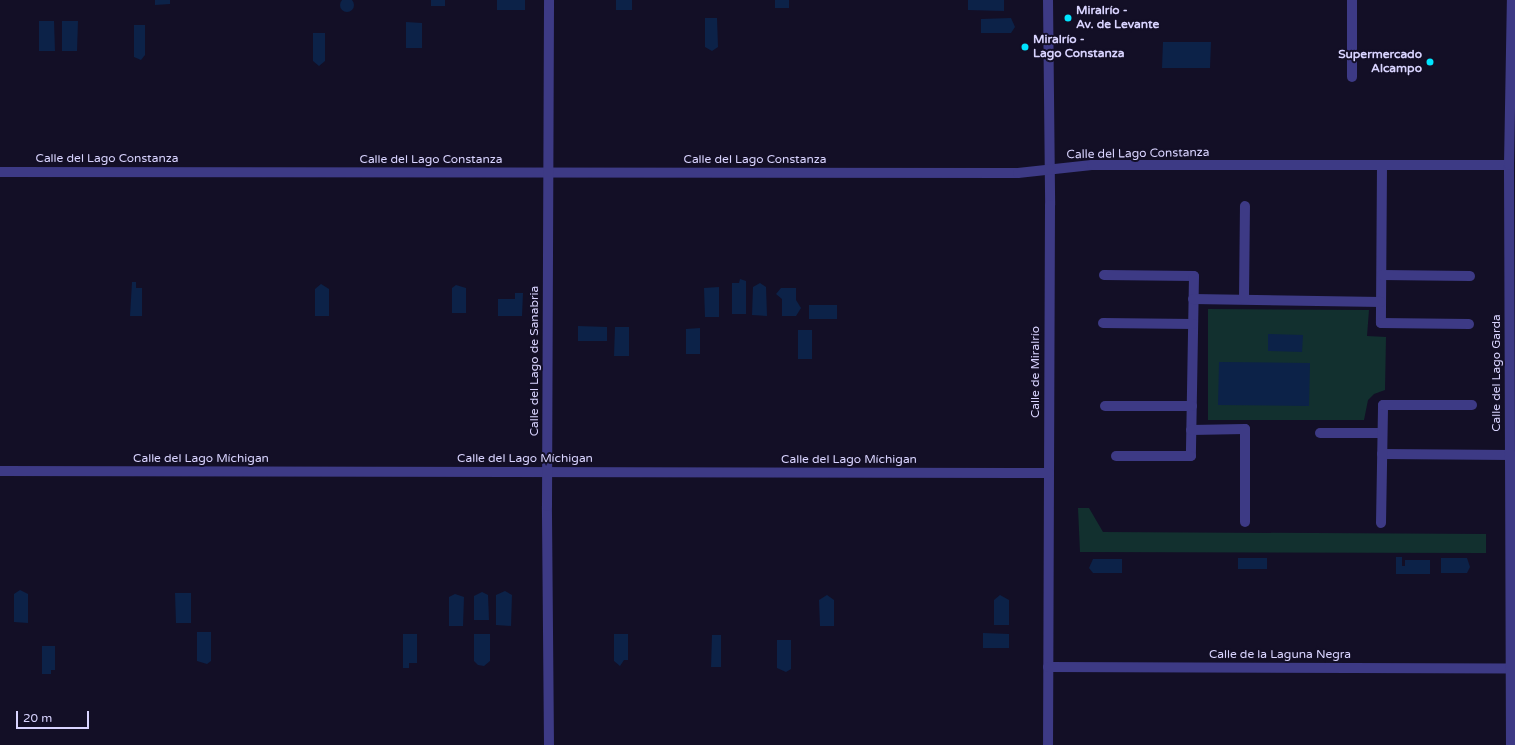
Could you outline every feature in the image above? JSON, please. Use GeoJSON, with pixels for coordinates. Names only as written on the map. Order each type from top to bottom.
{"type":"FeatureCollection","features":[{"type":"Feature","properties":{"kind":"street","name":"Calle del Lago de Sanabria"},"geometry":{"type":"LineString","coordinates":[[549,0],[547,472],[549,745]]}},
{"type":"Feature","properties":{"kind":"street","name":"Calle de Miralrío"},"geometry":{"type":"LineString","coordinates":[[1048,0],[1048,745]]}},
{"type":"Feature","properties":{"kind":"street"},"geometry":{"type":"LineString","coordinates":[[1352,0],[1352,77]]}},
{"type":"Feature","properties":{"kind":"street","name":"Calle del Lago Garda"},"geometry":{"type":"LineString","coordinates":[[1511,745],[1512,669],[1509,165],[1512,0]]}},
{"type":"Feature","properties":{"kind":"street","name":"Calle del Lago Constanza"},"geometry":{"type":"LineString","coordinates":[[0,172],[1018,173],[1092,165],[1509,165]]}},
{"type":"Feature","properties":{"kind":"street"},"geometry":{"type":"LineString","coordinates":[[1382,166],[1381,323],[1469,324]]}},
{"type":"Feature","properties":{"kind":"street"},"geometry":{"type":"LineString","coordinates":[[1244,299],[1245,206]]}},
{"type":"Feature","properties":{"kind":"street"},"geometry":{"type":"LineString","coordinates":[[1104,275],[1194,276],[1191,456],[1116,456]]}},
{"type":"Feature","properties":{"kind":"street"},"geometry":{"type":"LineString","coordinates":[[1382,275],[1470,276]]}},
{"type":"Feature","properties":{"kind":"street"},"geometry":{"type":"LineString","coordinates":[[1194,299],[1381,302]]}},
{"type":"Feature","properties":{"kind":"street"},"geometry":{"type":"LineString","coordinates":[[1104,322],[1193,324]]}},
{"type":"Feature","properties":{"kind":"street"},"geometry":{"type":"LineString","coordinates":[[1381,523],[1383,405],[1472,405]]}},
{"type":"Feature","properties":{"kind":"street"},"geometry":{"type":"LineString","coordinates":[[1105,406],[1192,406]]}},
{"type":"Feature","properties":{"kind":"street"},"geometry":{"type":"LineString","coordinates":[[1191,430],[1246,430],[1245,522]]}},
{"type":"Feature","properties":{"kind":"street"},"geometry":{"type":"LineString","coordinates":[[1320,433],[1382,433]]}},
{"type":"Feature","properties":{"kind":"street"},"geometry":{"type":"LineString","coordinates":[[1382,454],[1511,455]]}},
{"type":"Feature","properties":{"kind":"street","name":"Calle del Lago Míchigan"},"geometry":{"type":"LineString","coordinates":[[0,471],[1049,473]]}},
{"type":"Feature","properties":{"kind":"street","name":"Calle de la Laguna Negra"},"geometry":{"type":"LineString","coordinates":[[1048,667],[1512,669]]}},
{"type":"Feature","properties":{"kind":"green space"},"geometry":{"type":"Polygon","coordinates":[[[1208,309],[1369,310],[1367,336],[1386,337],[1385,390],[1374,394],[1368,400],[1364,420],[1208,420],[1208,309]]]}},
{"type":"Feature","properties":{"kind":"green space"},"geometry":{"type":"Polygon","coordinates":[[[1078,508],[1089,508],[1103,532],[1486,534],[1486,553],[1080,552],[1078,508]]]}},
{"type":"Feature","properties":{"kind":"water"},"geometry":{"type":"Polygon","coordinates":[[[347,-2],[352,0],[354,5],[352,10],[347,12],[342,10],[340,5],[342,0],[347,-2]]]}},
{"type":"Feature","properties":{"kind":"water"},"geometry":{"type":"Polygon","coordinates":[[[155,0],[170,0],[170,4],[155,5],[155,0]]]}},
{"type":"Feature","properties":{"kind":"water"},"geometry":{"type":"Polygon","coordinates":[[[431,0],[445,0],[445,6],[431,6],[431,0]]]}},
{"type":"Feature","properties":{"kind":"water"},"geometry":{"type":"Polygon","coordinates":[[[497,0],[525,0],[525,10],[497,10],[497,0]]]}},
{"type":"Feature","properties":{"kind":"water"},"geometry":{"type":"Polygon","coordinates":[[[616,0],[632,0],[632,10],[616,10],[616,0]]]}},
{"type":"Feature","properties":{"kind":"water"},"geometry":{"type":"Polygon","coordinates":[[[775,0],[789,0],[789,8],[775,8],[775,0]]]}},
{"type":"Feature","properties":{"kind":"water"},"geometry":{"type":"Polygon","coordinates":[[[968,0],[1004,0],[1004,11],[968,10],[968,0]]]}},
{"type":"Feature","properties":{"kind":"water"},"geometry":{"type":"Polygon","coordinates":[[[705,18],[717,18],[718,47],[712,51],[705,47],[705,18]]]}},
{"type":"Feature","properties":{"kind":"water"},"geometry":{"type":"Polygon","coordinates":[[[1011,18],[1015,27],[1011,33],[981,33],[981,19],[1011,18]]]}},
{"type":"Feature","properties":{"kind":"water"},"geometry":{"type":"Polygon","coordinates":[[[39,21],[54,21],[55,51],[39,51],[39,21]]]}},
{"type":"Feature","properties":{"kind":"water"},"geometry":{"type":"Polygon","coordinates":[[[62,21],[78,21],[77,51],[62,51],[62,21]]]}},
{"type":"Feature","properties":{"kind":"water"},"geometry":{"type":"Polygon","coordinates":[[[406,22],[422,23],[422,48],[406,48],[406,22]]]}},
{"type":"Feature","properties":{"kind":"water"},"geometry":{"type":"Polygon","coordinates":[[[134,25],[145,25],[145,55],[141,60],[134,57],[134,25]]]}},
{"type":"Feature","properties":{"kind":"water"},"geometry":{"type":"Polygon","coordinates":[[[313,33],[325,33],[325,61],[319,66],[313,61],[313,33]]]}},
{"type":"Feature","properties":{"kind":"water"},"geometry":{"type":"Polygon","coordinates":[[[1163,42],[1211,42],[1210,68],[1162,68],[1163,42]]]}},
{"type":"Feature","properties":{"kind":"water"},"geometry":{"type":"Polygon","coordinates":[[[740,279],[746,281],[746,314],[732,314],[732,283],[739,283],[740,279]]]}},
{"type":"Feature","properties":{"kind":"water"},"geometry":{"type":"Polygon","coordinates":[[[132,282],[136,282],[136,288],[142,288],[142,316],[130,316],[132,282]]]}},
{"type":"Feature","properties":{"kind":"water"},"geometry":{"type":"Polygon","coordinates":[[[760,283],[766,287],[767,316],[752,315],[753,287],[760,283]]]}},
{"type":"Feature","properties":{"kind":"water"},"geometry":{"type":"Polygon","coordinates":[[[321,284],[329,289],[329,316],[315,316],[315,289],[321,284]]]}},
{"type":"Feature","properties":{"kind":"water"},"geometry":{"type":"Polygon","coordinates":[[[456,285],[466,288],[466,313],[452,313],[452,288],[456,285]]]}},
{"type":"Feature","properties":{"kind":"water"},"geometry":{"type":"Polygon","coordinates":[[[719,287],[719,317],[705,317],[704,288],[719,287]]]}},
{"type":"Feature","properties":{"kind":"water"},"geometry":{"type":"Polygon","coordinates":[[[781,288],[796,288],[796,300],[801,308],[796,316],[782,316],[782,299],[776,294],[781,288]]]}},
{"type":"Feature","properties":{"kind":"water"},"geometry":{"type":"Polygon","coordinates":[[[515,293],[523,293],[522,316],[498,316],[498,299],[515,299],[515,293]]]}},
{"type":"Feature","properties":{"kind":"water"},"geometry":{"type":"Polygon","coordinates":[[[809,305],[837,305],[837,319],[809,319],[809,305]]]}},
{"type":"Feature","properties":{"kind":"water"},"geometry":{"type":"Polygon","coordinates":[[[578,326],[607,327],[607,341],[578,341],[578,326]]]}},
{"type":"Feature","properties":{"kind":"water"},"geometry":{"type":"Polygon","coordinates":[[[615,327],[629,327],[629,356],[614,356],[615,327]]]}},
{"type":"Feature","properties":{"kind":"water"},"geometry":{"type":"Polygon","coordinates":[[[700,328],[700,354],[686,354],[686,329],[700,328]]]}},
{"type":"Feature","properties":{"kind":"water"},"geometry":{"type":"Polygon","coordinates":[[[798,330],[812,330],[812,359],[798,359],[798,330]]]}},
{"type":"Feature","properties":{"kind":"water"},"geometry":{"type":"Polygon","coordinates":[[[1268,334],[1303,335],[1302,352],[1268,351],[1268,334]]]}},
{"type":"Feature","properties":{"kind":"water"},"geometry":{"type":"Polygon","coordinates":[[[1219,362],[1310,363],[1309,406],[1218,405],[1219,362]]]}},
{"type":"Feature","properties":{"kind":"water"},"geometry":{"type":"Polygon","coordinates":[[[1396,557],[1402,557],[1402,566],[1405,566],[1405,560],[1430,560],[1430,574],[1396,574],[1396,557]]]}},
{"type":"Feature","properties":{"kind":"water"},"geometry":{"type":"Polygon","coordinates":[[[1238,558],[1267,558],[1267,569],[1238,569],[1238,558]]]}},
{"type":"Feature","properties":{"kind":"water"},"geometry":{"type":"Polygon","coordinates":[[[1441,558],[1467,558],[1470,567],[1467,573],[1441,573],[1441,558]]]}},
{"type":"Feature","properties":{"kind":"water"},"geometry":{"type":"Polygon","coordinates":[[[1093,559],[1122,559],[1122,573],[1093,573],[1089,568],[1093,559]]]}},
{"type":"Feature","properties":{"kind":"water"},"geometry":{"type":"Polygon","coordinates":[[[20,590],[28,594],[28,623],[14,622],[14,594],[20,590]]]}},
{"type":"Feature","properties":{"kind":"water"},"geometry":{"type":"Polygon","coordinates":[[[505,591],[512,595],[511,626],[496,625],[496,595],[505,591]]]}},
{"type":"Feature","properties":{"kind":"water"},"geometry":{"type":"Polygon","coordinates":[[[482,592],[488,595],[489,620],[474,620],[474,596],[482,592]]]}},
{"type":"Feature","properties":{"kind":"water"},"geometry":{"type":"Polygon","coordinates":[[[175,593],[191,593],[191,623],[176,623],[175,593]]]}},
{"type":"Feature","properties":{"kind":"water"},"geometry":{"type":"Polygon","coordinates":[[[455,594],[464,597],[463,626],[449,626],[449,597],[455,594]]]}},
{"type":"Feature","properties":{"kind":"water"},"geometry":{"type":"Polygon","coordinates":[[[827,595],[834,600],[834,626],[820,626],[819,600],[827,595]]]}},
{"type":"Feature","properties":{"kind":"water"},"geometry":{"type":"Polygon","coordinates":[[[1000,595],[1009,600],[1009,625],[994,625],[994,600],[1000,595]]]}},
{"type":"Feature","properties":{"kind":"water"},"geometry":{"type":"Polygon","coordinates":[[[197,632],[211,632],[211,661],[207,664],[197,661],[197,632]]]}},
{"type":"Feature","properties":{"kind":"water"},"geometry":{"type":"Polygon","coordinates":[[[983,633],[1009,634],[1009,648],[983,648],[983,633]]]}},
{"type":"Feature","properties":{"kind":"water"},"geometry":{"type":"Polygon","coordinates":[[[403,634],[417,634],[417,663],[409,663],[409,668],[403,668],[403,634]]]}},
{"type":"Feature","properties":{"kind":"water"},"geometry":{"type":"Polygon","coordinates":[[[474,634],[490,634],[490,661],[484,666],[478,665],[474,661],[474,634]]]}},
{"type":"Feature","properties":{"kind":"water"},"geometry":{"type":"Polygon","coordinates":[[[614,634],[628,634],[628,660],[624,660],[620,666],[614,661],[614,634]]]}},
{"type":"Feature","properties":{"kind":"water"},"geometry":{"type":"Polygon","coordinates":[[[712,635],[721,635],[721,667],[711,667],[712,635]]]}},
{"type":"Feature","properties":{"kind":"water"},"geometry":{"type":"Polygon","coordinates":[[[777,640],[791,640],[791,669],[786,672],[777,668],[777,640]]]}},
{"type":"Feature","properties":{"kind":"water"},"geometry":{"type":"Polygon","coordinates":[[[42,646],[55,646],[55,670],[51,670],[51,674],[42,674],[42,646]]]}},
{"type":"Feature","properties":{"kind":"place","name":"Miralrío - Av. de Levante"},"geometry":{"type":"Point","coordinates":[1068,18]}},
{"type":"Feature","properties":{"kind":"place","name":"Miralrío - Lago Constanza"},"geometry":{"type":"Point","coordinates":[1025,47]}},
{"type":"Feature","properties":{"kind":"place","name":"Supermercado Alcampo"},"geometry":{"type":"Point","coordinates":[1430,62]}}]}
